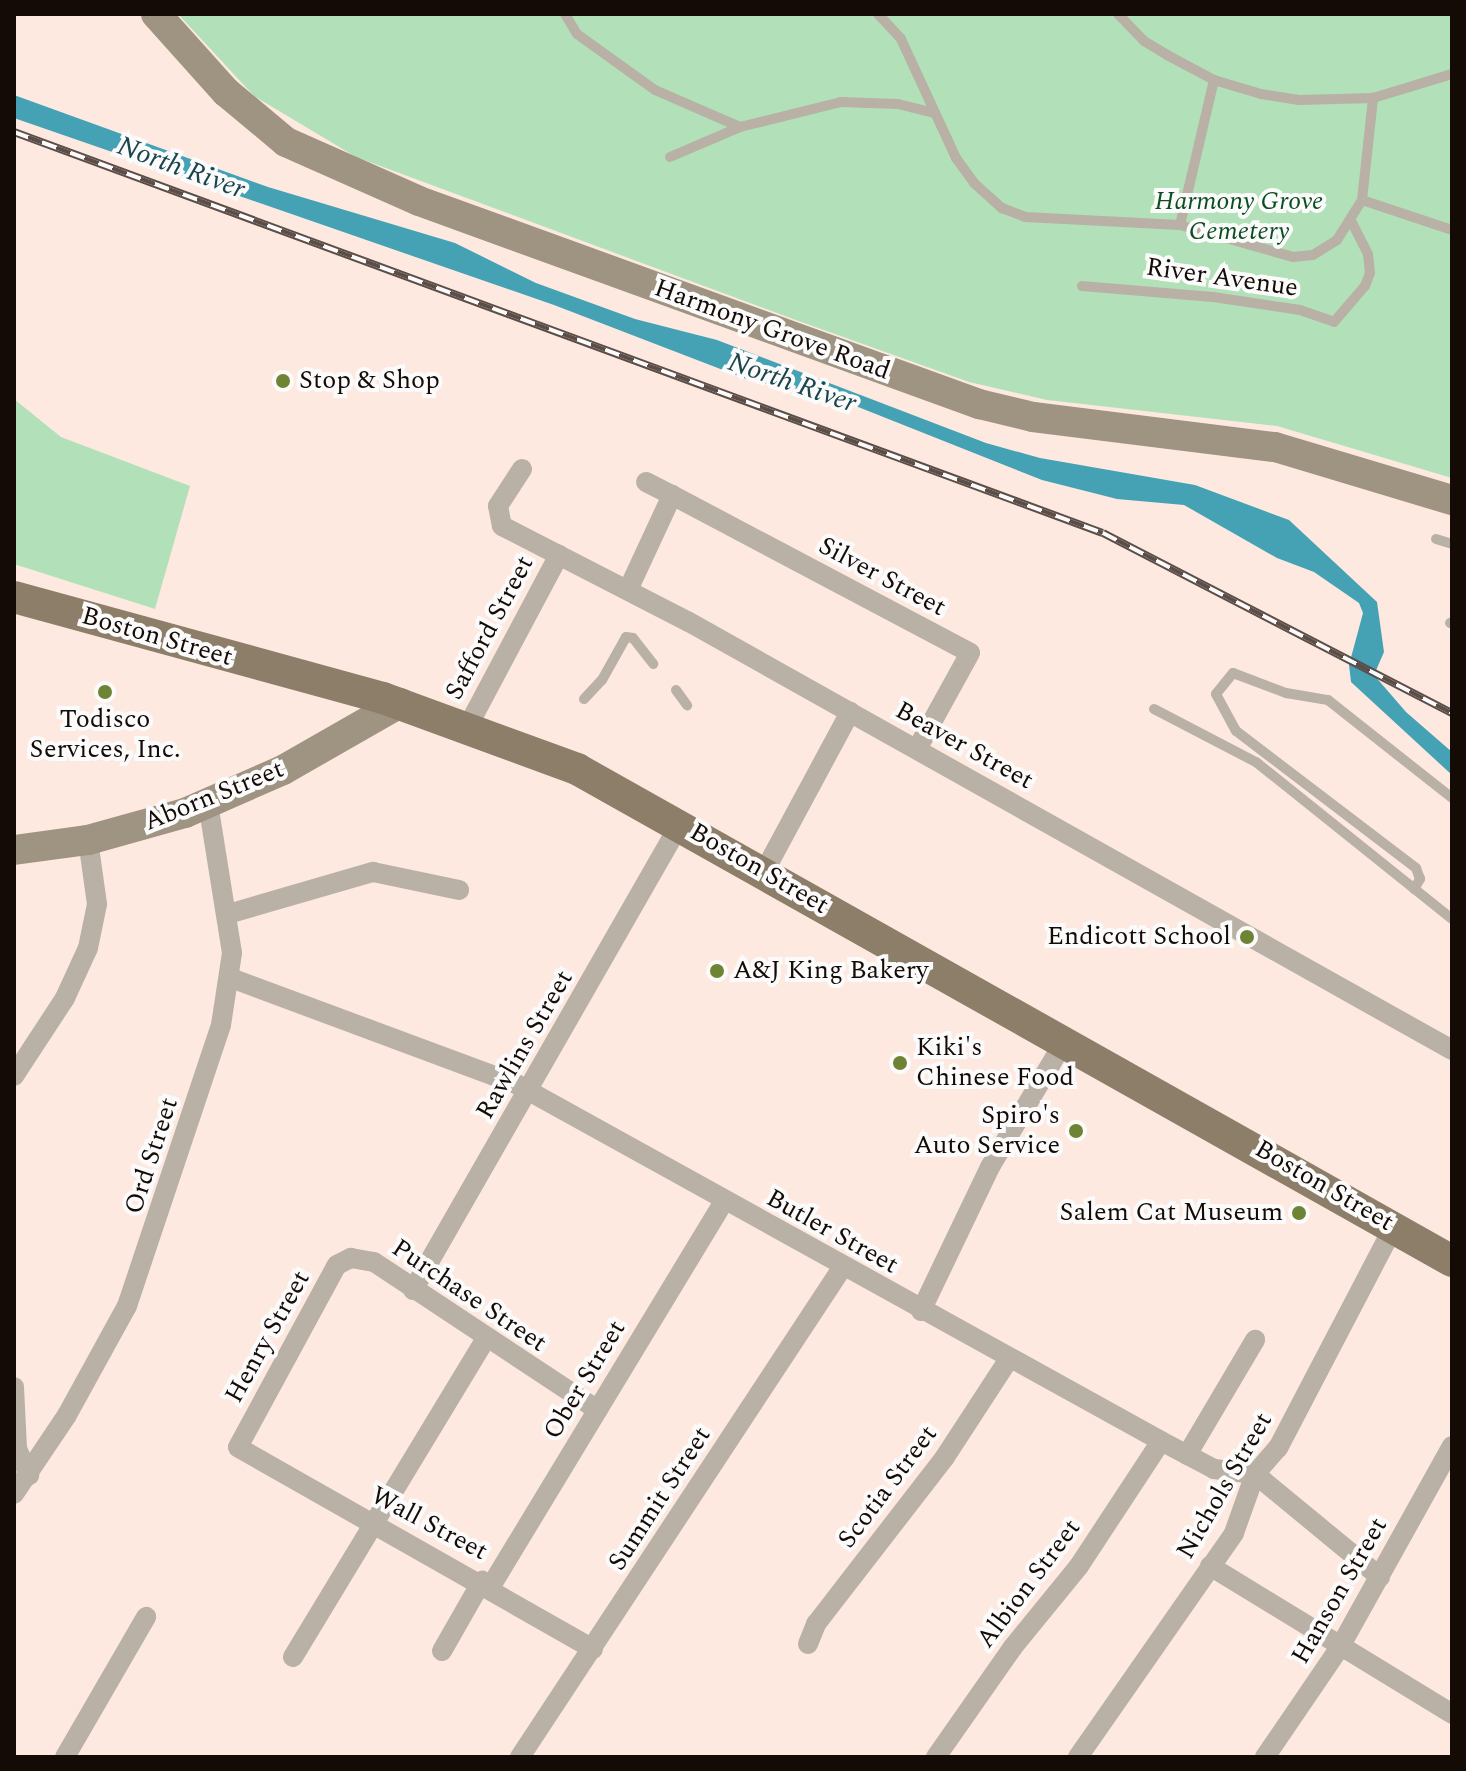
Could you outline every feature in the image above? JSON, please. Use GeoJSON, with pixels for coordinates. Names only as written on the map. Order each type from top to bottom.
{"type":"FeatureCollection","features":[{"type":"Feature","properties":{"kind":"main road","name":"Boston Street"},"geometry":{"type":"LineString","coordinates":[[14,597],[400,703],[577,769],[1450,1257]]}},
{"type":"Feature","properties":{"kind":"street","name":"Harmony Grove Road"},"geometry":{"type":"LineString","coordinates":[[156,14],[226,92],[286,142],[419,201],[979,404],[1033,417],[1275,447],[1333,460],[1452,500]]}},
{"type":"Feature","properties":{"kind":"street","name":"Beaver Street"},"geometry":{"type":"LineString","coordinates":[[522,469],[498,506],[502,526],[628,590],[850,712],[1452,1050]]}},
{"type":"Feature","properties":{"kind":"street","name":"Silver Street"},"geometry":{"type":"LineString","coordinates":[[646,482],[970,653],[917,749]]}},
{"type":"Feature","properties":{"kind":"street"},"geometry":{"type":"LineString","coordinates":[[628,590],[672,495]]}},
{"type":"Feature","properties":{"kind":"street","name":"Safford Street"},"geometry":{"type":"LineString","coordinates":[[468,726],[559,555]]}},
{"type":"Feature","properties":{"kind":"street","name":"Aborn Street"},"geometry":{"type":"LineString","coordinates":[[14,850],[88,840],[208,803],[283,770],[400,703]]}},
{"type":"Feature","properties":{"kind":"street"},"geometry":{"type":"LineString","coordinates":[[764,872],[850,712]]}},
{"type":"Feature","properties":{"kind":"street","name":"Ord Street"},"geometry":{"type":"LineString","coordinates":[[14,1494],[29,1475],[127,1306],[208,1066],[231,978],[228,914],[208,803]]}},
{"type":"Feature","properties":{"kind":"street","name":"Rawlins Street"},"geometry":{"type":"LineString","coordinates":[[413,1290],[530,1091],[680,824]]}},
{"type":"Feature","properties":{"kind":"street"},"geometry":{"type":"LineString","coordinates":[[14,1076],[65,998],[88,948],[97,904],[88,840]]}},
{"type":"Feature","properties":{"kind":"street"},"geometry":{"type":"LineString","coordinates":[[228,914],[373,872],[459,890]]}},
{"type":"Feature","properties":{"kind":"street","name":"Butler Street"},"geometry":{"type":"LineString","coordinates":[[231,978],[530,1091],[842,1268],[1187,1455],[1214,1469],[1255,1474]]}},
{"type":"Feature","properties":{"kind":"street"},"geometry":{"type":"LineString","coordinates":[[921,1311],[990,1167],[1065,1040]]}},
{"type":"Feature","properties":{"kind":"street","name":"Ober Street"},"geometry":{"type":"LineString","coordinates":[[442,1651],[598,1410],[724,1201]]}},
{"type":"Feature","properties":{"kind":"street","name":"Nichols Street"},"geometry":{"type":"LineString","coordinates":[[1078,1757],[1234,1533],[1255,1474],[1278,1448],[1394,1226]]}},
{"type":"Feature","properties":{"kind":"street","name":"Purchase Street"},"geometry":{"type":"LineString","coordinates":[[350,1259],[374,1262],[485,1340],[598,1410]]}},
{"type":"Feature","properties":{"kind":"street","name":"Henry Street"},"geometry":{"type":"LineString","coordinates":[[238,1447],[337,1265],[350,1259]]}},
{"type":"Feature","properties":{"kind":"street","name":"Summit Street"},"geometry":{"type":"LineString","coordinates":[[520,1757],[842,1268]]}},
{"type":"Feature","properties":{"kind":"street"},"geometry":{"type":"LineString","coordinates":[[293,1657],[370,1523],[485,1340]]}},
{"type":"Feature","properties":{"kind":"street"},"geometry":{"type":"LineString","coordinates":[[1187,1455],[1255,1340]]}},
{"type":"Feature","properties":{"kind":"street","name":"Scotia Street"},"geometry":{"type":"LineString","coordinates":[[808,1644],[816,1624],[945,1457],[1009,1359]]}},
{"type":"Feature","properties":{"kind":"street"},"geometry":{"type":"LineString","coordinates":[[14,1387],[17,1449],[29,1475]]}},
{"type":"Feature","properties":{"kind":"street","name":"Albion Street"},"geometry":{"type":"LineString","coordinates":[[936,1757],[1013,1647],[1079,1566],[1161,1441]]}},
{"type":"Feature","properties":{"kind":"street","name":"Wall Street"},"geometry":{"type":"LineString","coordinates":[[238,1447],[370,1523],[486,1584],[593,1649]]}},
{"type":"Feature","properties":{"kind":"street","name":"Hanson Street"},"geometry":{"type":"LineString","coordinates":[[1265,1757],[1340,1647],[1452,1448]]}},
{"type":"Feature","properties":{"kind":"street"},"geometry":{"type":"LineString","coordinates":[[1255,1474],[1380,1577]]}},
{"type":"Feature","properties":{"kind":"street"},"geometry":{"type":"LineString","coordinates":[[1210,1566],[1452,1714]]}},
{"type":"Feature","properties":{"kind":"street"},"geometry":{"type":"LineString","coordinates":[[65,1757],[146,1617]]}},
{"type":"Feature","properties":{"kind":"lane"},"geometry":{"type":"LineString","coordinates":[[565,14],[577,34],[655,90],[740,127]]}},
{"type":"Feature","properties":{"kind":"lane"},"geometry":{"type":"LineString","coordinates":[[878,14],[901,39],[956,158],[1002,208],[1051,221],[1180,225],[1293,257],[1313,255],[1337,240],[1352,222],[1362,200],[1373,98]]}},
{"type":"Feature","properties":{"kind":"lane"},"geometry":{"type":"LineString","coordinates":[[1118,14],[1144,41],[1214,80],[1299,100],[1373,98],[1452,74]]}},
{"type":"Feature","properties":{"kind":"lane"},"geometry":{"type":"LineString","coordinates":[[1180,225],[1214,80]]}},
{"type":"Feature","properties":{"kind":"lane"},"geometry":{"type":"LineString","coordinates":[[670,157],[740,127],[841,102],[898,104],[935,113]]}},
{"type":"Feature","properties":{"kind":"lane"},"geometry":{"type":"LineString","coordinates":[[1362,200],[1452,230]]}},
{"type":"Feature","properties":{"kind":"lane","name":"River Avenue"},"geometry":{"type":"LineString","coordinates":[[1082,286],[1213,297],[1300,310],[1334,322],[1365,286],[1370,273],[1368,254],[1352,222]]}},
{"type":"Feature","properties":{"kind":"lane"},"geometry":{"type":"LineString","coordinates":[[1436,539],[1452,544]]}},
{"type":"Feature","properties":{"kind":"lane"},"geometry":{"type":"LineString","coordinates":[[584,699],[602,680],[626,637],[633,638],[653,664]]}},
{"type":"Feature","properties":{"kind":"lane"},"geometry":{"type":"LineString","coordinates":[[1414,889],[1420,879],[1416,868],[1236,731],[1216,694],[1233,673],[1286,693],[1328,700],[1452,798]]}},
{"type":"Feature","properties":{"kind":"lane"},"geometry":{"type":"LineString","coordinates":[[676,690],[687,705]]}},
{"type":"Feature","properties":{"kind":"lane"},"geometry":{"type":"LineString","coordinates":[[1154,709],[1256,762],[1452,919]]}},
{"type":"Feature","properties":{"kind":"green space","name":"Harmony Grove Cemetery"},"geometry":{"type":"Polygon","coordinates":[[[178,14],[1452,14],[1452,478],[1277,426],[1047,400],[969,382],[793,319],[356,157],[254,96],[178,14]]]}},
{"type":"Feature","properties":{"kind":"green space"},"geometry":{"type":"Polygon","coordinates":[[[14,399],[61,437],[190,486],[155,609],[14,564],[14,399]]]}},
{"type":"Feature","properties":{"kind":"water","name":"North River"},"geometry":{"type":"Polygon","coordinates":[[[14,95],[268,187],[455,243],[536,283],[635,319],[717,340],[986,443],[1040,458],[1195,485],[1289,520],[1377,602],[1384,652],[1374,675],[1406,712],[1452,752],[1452,775],[1351,682],[1349,665],[1363,613],[1359,603],[1314,572],[1277,558],[1184,505],[1117,499],[1042,480],[838,399],[749,380],[554,305],[14,118],[14,95]]]}},
{"type":"Feature","properties":{"kind":"railway"},"geometry":{"type":"LineString","coordinates":[[14,132],[1103,533],[1452,713]]}},
{"type":"Feature","properties":{"kind":"place","name":"Stop & Shop"},"geometry":{"type":"Point","coordinates":[283,381]}},
{"type":"Feature","properties":{"kind":"place","name":"Todisco Services, Inc."},"geometry":{"type":"Point","coordinates":[105,692]}},
{"type":"Feature","properties":{"kind":"place","name":"Endicott School"},"geometry":{"type":"Point","coordinates":[1247,937]}},
{"type":"Feature","properties":{"kind":"place","name":"A&J King Bakery"},"geometry":{"type":"Point","coordinates":[717,971]}},
{"type":"Feature","properties":{"kind":"place","name":"Kiki's Chinese Food"},"geometry":{"type":"Point","coordinates":[900,1063]}},
{"type":"Feature","properties":{"kind":"place","name":"Spiro's Auto Service"},"geometry":{"type":"Point","coordinates":[1076,1131]}},
{"type":"Feature","properties":{"kind":"place","name":"Salem Cat Museum"},"geometry":{"type":"Point","coordinates":[1299,1213]}}]}
